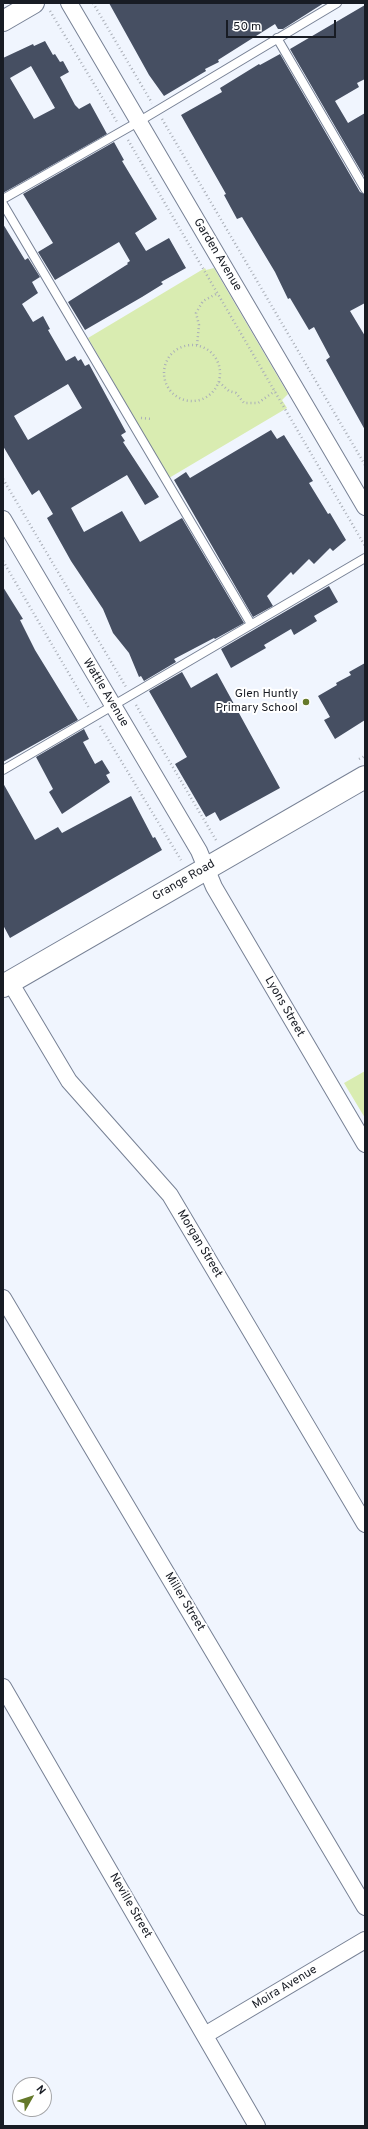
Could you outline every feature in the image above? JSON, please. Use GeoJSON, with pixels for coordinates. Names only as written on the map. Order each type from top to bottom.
{"type":"FeatureCollection","features":[{"type":"Feature","properties":{"kind":"main road","name":"Grange Road"},"geometry":{"type":"LineString","coordinates":[[6,984],[365,777]]}},
{"type":"Feature","properties":{"kind":"street","name":"Garden Avenue"},"geometry":{"type":"LineString","coordinates":[[68,3],[365,507]]}},
{"type":"Feature","properties":{"kind":"street"},"geometry":{"type":"LineString","coordinates":[[3,21],[42,7]]}},
{"type":"Feature","properties":{"kind":"street","name":"Wattle Avenue"},"geometry":{"type":"LineString","coordinates":[[3,519],[199,850],[206,869]]}},
{"type":"Feature","properties":{"kind":"street","name":"Lyons Street"},"geometry":{"type":"LineString","coordinates":[[206,869],[214,887],[365,1144]]}},
{"type":"Feature","properties":{"kind":"street","name":"Morgan Street"},"geometry":{"type":"LineString","coordinates":[[6,984],[69,1081],[170,1194],[365,1524]]}},
{"type":"Feature","properties":{"kind":"street","name":"Miller Street"},"geometry":{"type":"LineString","coordinates":[[3,1298],[365,1907]]}},
{"type":"Feature","properties":{"kind":"street","name":"Neville Street"},"geometry":{"type":"LineString","coordinates":[[3,1687],[257,2126]]}},
{"type":"Feature","properties":{"kind":"street","name":"Moira Avenue"},"geometry":{"type":"LineString","coordinates":[[205,2035],[365,1940]]}},
{"type":"Feature","properties":{"kind":"lane"},"geometry":{"type":"LineString","coordinates":[[3,199],[138,122],[337,3]]}},
{"type":"Feature","properties":{"kind":"lane"},"geometry":{"type":"LineString","coordinates":[[277,38],[365,189]]}},
{"type":"Feature","properties":{"kind":"lane"},"geometry":{"type":"LineString","coordinates":[[3,204],[251,624]]}},
{"type":"Feature","properties":{"kind":"lane"},"geometry":{"type":"LineString","coordinates":[[3,770],[112,704],[365,558]]}},
{"type":"Feature","properties":{"kind":"path"},"geometry":{"type":"LineString","coordinates":[[94,3],[365,465]]}},
{"type":"Feature","properties":{"kind":"path"},"geometry":{"type":"LineString","coordinates":[[42,7],[122,131],[365,546]]}},
{"type":"Feature","properties":{"kind":"path"},"geometry":{"type":"LineString","coordinates":[[197,345],[198,325],[196,313],[203,301],[218,293]]}},
{"type":"Feature","properties":{"kind":"path"},"geometry":{"type":"LineString","coordinates":[[187,345],[197,345],[207,349],[215,357],[220,366],[219,382],[212,394],[198,402],[188,402],[178,399],[170,392],[165,384],[163,374],[165,363],[170,354],[178,348],[187,345]]}},
{"type":"Feature","properties":{"kind":"path"},"geometry":{"type":"LineString","coordinates":[[219,382],[229,391],[236,393],[244,403],[258,403],[274,391]]}},
{"type":"Feature","properties":{"kind":"path"},"geometry":{"type":"LineString","coordinates":[[3,479],[216,840]]}},
{"type":"Feature","properties":{"kind":"green space"},"geometry":{"type":"Polygon","coordinates":[[[205,268],[206,270],[214,268],[288,394],[282,400],[287,408],[169,478],[88,338],[205,268]]]}},
{"type":"Feature","properties":{"kind":"green space"},"geometry":{"type":"Polygon","coordinates":[[[365,1071],[365,1118],[344,1083],[365,1071]]]}},
{"type":"Feature","properties":{"kind":"building"},"geometry":{"type":"Polygon","coordinates":[[[109,3],[324,3],[283,29],[278,29],[275,24],[218,60],[219,62],[205,69],[206,71],[164,96],[149,75],[109,3]]]}},
{"type":"Feature","properties":{"kind":"building"},"geometry":{"type":"Polygon","coordinates":[[[365,5],[365,79],[357,83],[359,87],[335,101],[348,123],[365,113],[365,178],[290,49],[365,5]]]}},
{"type":"Feature","properties":{"kind":"building"},"geometry":{"type":"Polygon","coordinates":[[[45,41],[53,55],[55,54],[60,62],[63,61],[69,72],[60,77],[75,105],[79,109],[90,103],[107,134],[3,193],[3,58],[33,44],[34,46],[45,41]],[[31,66],[10,78],[34,119],[55,108],[31,66]]]}},
{"type":"Feature","properties":{"kind":"building"},"geometry":{"type":"Polygon","coordinates":[[[280,54],[360,192],[365,194],[365,303],[350,311],[365,336],[365,430],[326,360],[330,357],[314,327],[309,330],[290,298],[288,299],[275,272],[242,217],[237,219],[224,195],[226,194],[181,115],[222,92],[220,88],[259,64],[260,65],[280,54]]]}},
{"type":"Feature","properties":{"kind":"building"},"geometry":{"type":"Polygon","coordinates":[[[114,142],[124,160],[122,161],[157,219],[135,233],[146,251],[169,238],[186,268],[161,282],[163,284],[142,297],[85,330],[68,302],[128,264],[127,263],[130,261],[119,242],[55,280],[38,252],[53,243],[23,194],[114,142]]]}},
{"type":"Feature","properties":{"kind":"building"},"geometry":{"type":"Polygon","coordinates":[[[3,224],[25,260],[28,258],[40,277],[32,282],[38,293],[22,304],[33,322],[43,316],[50,329],[48,330],[66,361],[75,356],[78,361],[81,359],[85,366],[89,364],[126,432],[121,435],[125,441],[123,442],[159,497],[145,505],[127,475],[71,508],[84,532],[122,511],[140,542],[182,518],[244,623],[174,659],[176,662],[144,681],[141,676],[139,677],[129,653],[113,633],[103,609],[71,561],[47,518],[53,514],[39,490],[32,495],[3,446],[3,224]],[[68,384],[14,416],[28,440],[82,408],[68,384]]]}},
{"type":"Feature","properties":{"kind":"building"},"geometry":{"type":"Polygon","coordinates":[[[271,430],[277,439],[284,435],[313,481],[309,483],[328,514],[330,513],[346,540],[333,551],[330,548],[314,564],[309,559],[293,575],[291,572],[267,596],[273,606],[253,617],[174,480],[186,472],[190,478],[271,430]]]}},
{"type":"Feature","properties":{"kind":"building"},"geometry":{"type":"Polygon","coordinates":[[[329,586],[338,602],[314,616],[317,621],[294,635],[291,629],[264,645],[266,648],[231,668],[221,649],[329,586]]]}},
{"type":"Feature","properties":{"kind":"building"},"geometry":{"type":"Polygon","coordinates":[[[3,587],[23,619],[20,620],[35,650],[78,720],[3,762],[3,587]]]}},
{"type":"Feature","properties":{"kind":"building"},"geometry":{"type":"Polygon","coordinates":[[[365,663],[365,720],[335,739],[324,720],[330,717],[318,696],[337,685],[336,683],[351,675],[349,672],[365,663]]]}},
{"type":"Feature","properties":{"kind":"building"},"geometry":{"type":"Polygon","coordinates":[[[182,672],[191,688],[217,673],[280,788],[220,821],[215,812],[206,817],[175,764],[187,757],[149,691],[182,672]]]}},
{"type":"Feature","properties":{"kind":"building"},"geometry":{"type":"Polygon","coordinates":[[[84,729],[89,739],[83,742],[95,764],[102,760],[110,773],[106,775],[110,782],[62,814],[49,792],[53,789],[36,757],[84,729]]]}},
{"type":"Feature","properties":{"kind":"building"},"geometry":{"type":"Polygon","coordinates":[[[3,783],[35,840],[58,827],[62,833],[131,796],[153,838],[155,837],[162,850],[10,938],[3,925],[3,783]]]}},
{"type":"Feature","properties":{"kind":"place","name":"Glen Huntly Primary School"},"geometry":{"type":"Point","coordinates":[306,702]}}]}
